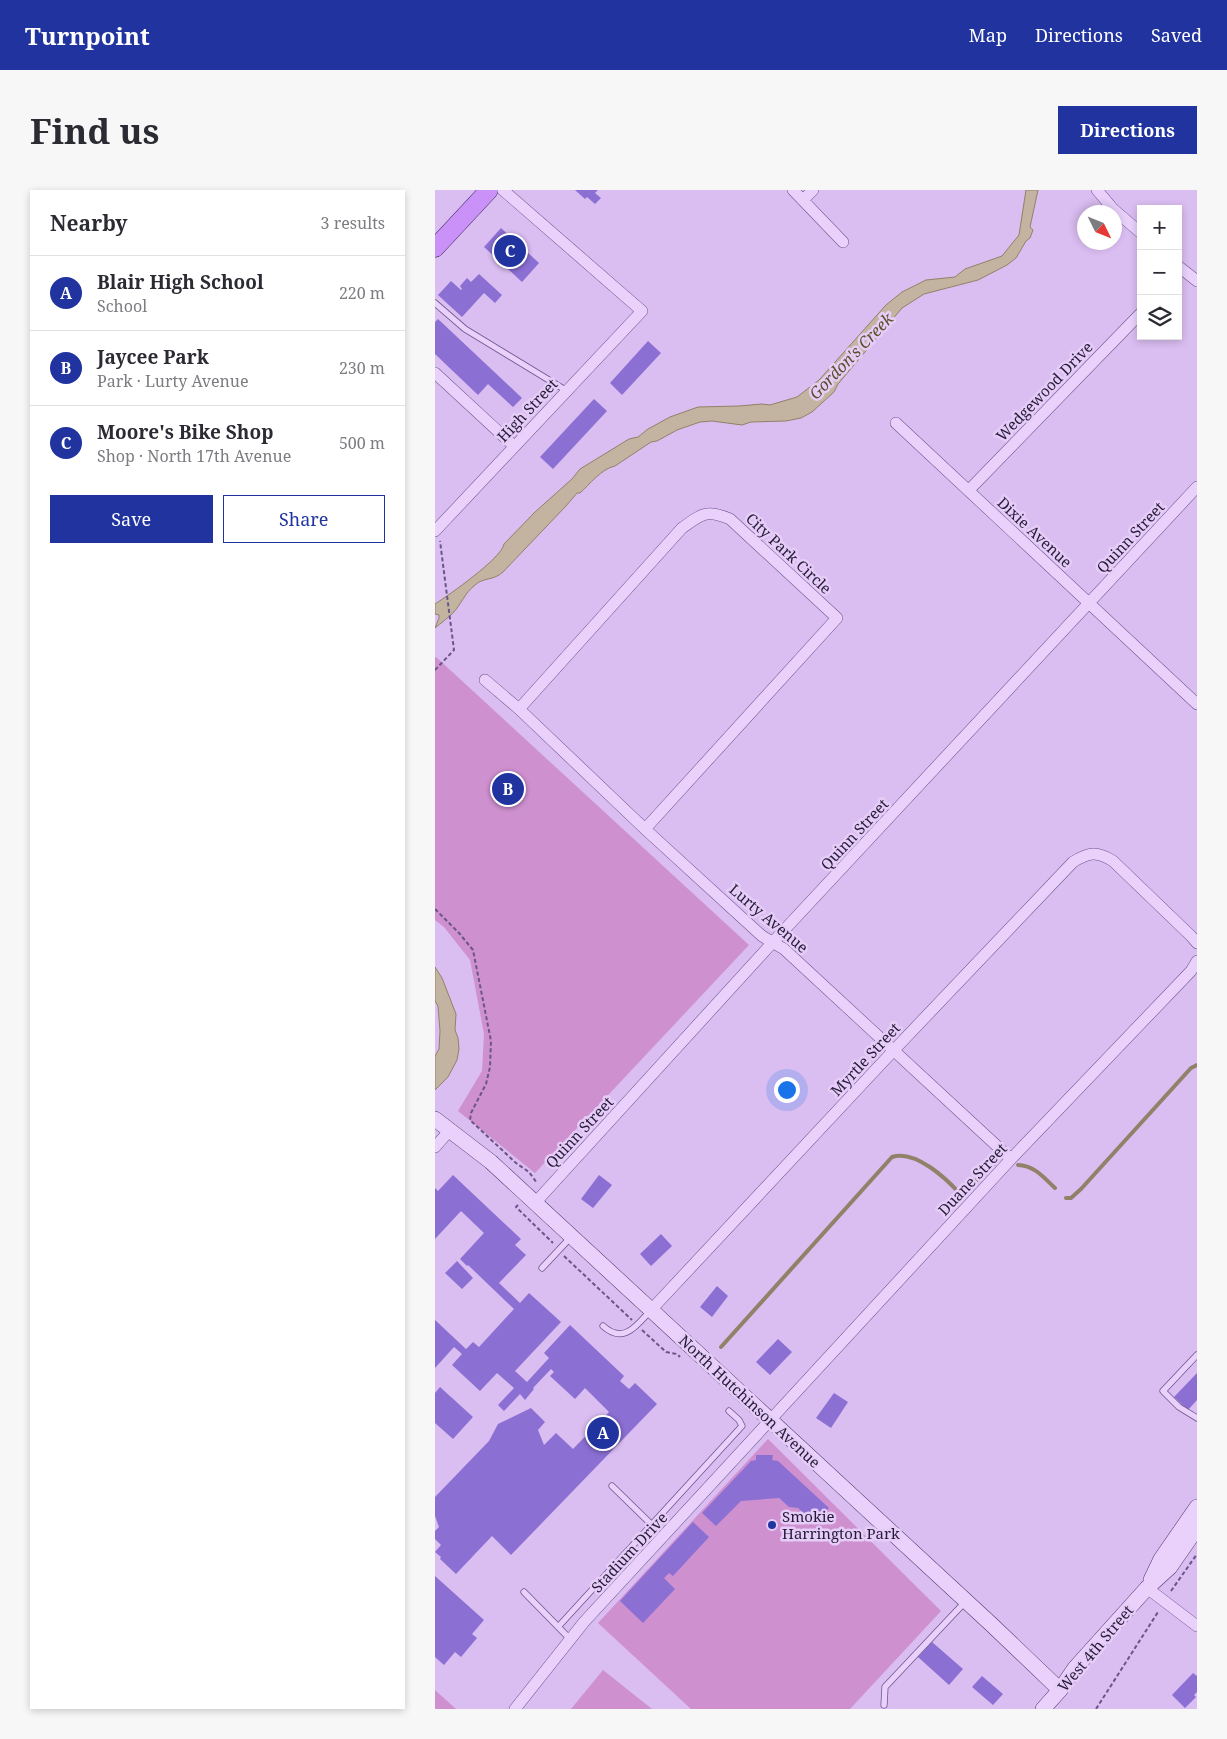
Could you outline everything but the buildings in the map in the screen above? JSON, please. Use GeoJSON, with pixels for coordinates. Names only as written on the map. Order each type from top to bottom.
{"type":"FeatureCollection","features":[{"type":"Feature","properties":{"kind":"main road"},"geometry":{"type":"LineString","coordinates":[[435,248],[489,190]]}},
{"type":"Feature","properties":{"kind":"main road","name":"North Hutchinson Avenue"},"geometry":{"type":"LineString","coordinates":[[436,1119],[491,1162],[1060,1690]]}},
{"type":"Feature","properties":{"kind":"main road","name":"West 4th Street"},"geometry":{"type":"LineString","coordinates":[[1147,1588],[1161,1559],[1197,1507]]}},
{"type":"Feature","properties":{"kind":"main road","name":"West 4th Street"},"geometry":{"type":"LineString","coordinates":[[1043,1709],[1060,1690],[1075,1668],[1147,1588],[1170,1567],[1197,1528]]}},
{"type":"Feature","properties":{"kind":"street","name":"High Street"},"geometry":{"type":"LineString","coordinates":[[435,531],[642,311],[503,190]]}},
{"type":"Feature","properties":{"kind":"street"},"geometry":{"type":"LineString","coordinates":[[793,190],[843,242]]}},
{"type":"Feature","properties":{"kind":"street"},"geometry":{"type":"LineString","coordinates":[[803,200],[813,190]]}},
{"type":"Feature","properties":{"kind":"street"},"geometry":{"type":"LineString","coordinates":[[1097,190],[1113,210],[1137,231]]}},
{"type":"Feature","properties":{"kind":"street"},"geometry":{"type":"LineString","coordinates":[[1182,271],[1197,281]]}},
{"type":"Feature","properties":{"kind":"street","name":"Wedgewood Drive"},"geometry":{"type":"LineString","coordinates":[[969,490],[1137,317]]}},
{"type":"Feature","properties":{"kind":"street"},"geometry":{"type":"LineString","coordinates":[[435,373],[514,446]]}},
{"type":"Feature","properties":{"kind":"street","name":"Dixie Avenue"},"geometry":{"type":"LineString","coordinates":[[896,423],[1197,704]]}},
{"type":"Feature","properties":{"kind":"street","name":"Quinn Street"},"geometry":{"type":"LineString","coordinates":[[535,1203],[773,942],[1197,487]]}},
{"type":"Feature","properties":{"kind":"street","name":"City Park Circle"},"geometry":{"type":"LineString","coordinates":[[519,710],[682,528],[701,515],[716,513],[730,519],[837,618],[645,828]]}},
{"type":"Feature","properties":{"kind":"street","name":"Lurty Avenue"},"geometry":{"type":"LineString","coordinates":[[485,680],[762,936],[785,949],[1011,1159]]}},
{"type":"Feature","properties":{"kind":"street","name":"Myrtle Street"},"geometry":{"type":"LineString","coordinates":[[651,1310],[1073,862],[1084,855],[1094,853],[1113,861],[1197,943]]}},
{"type":"Feature","properties":{"kind":"street","name":"Duane Street"},"geometry":{"type":"LineString","coordinates":[[771,1420],[1011,1159],[1191,971],[1197,961]]}},
{"type":"Feature","properties":{"kind":"street"},"geometry":{"type":"LineString","coordinates":[[435,1147],[450,1130]]}},
{"type":"Feature","properties":{"kind":"street","name":"Stadium Drive"},"geometry":{"type":"LineString","coordinates":[[515,1709],[570,1638],[771,1420]]}},
{"type":"Feature","properties":{"kind":"street"},"geometry":{"type":"LineString","coordinates":[[1147,1588],[1197,1626]]}},
{"type":"Feature","properties":{"kind":"lane"},"geometry":{"type":"LineString","coordinates":[[435,303],[465,329],[567,391]]}},
{"type":"Feature","properties":{"kind":"lane"},"geometry":{"type":"LineString","coordinates":[[542,1268],[571,1237]]}},
{"type":"Feature","properties":{"kind":"lane"},"geometry":{"type":"LineString","coordinates":[[603,1326],[614,1334],[622,1334],[637,1325],[651,1310]]}},
{"type":"Feature","properties":{"kind":"lane"},"geometry":{"type":"LineString","coordinates":[[1197,1354],[1163,1391],[1179,1408],[1197,1418]]}},
{"type":"Feature","properties":{"kind":"lane"},"geometry":{"type":"LineString","coordinates":[[558,1627],[742,1426],[739,1420],[729,1411]]}},
{"type":"Feature","properties":{"kind":"lane"},"geometry":{"type":"LineString","coordinates":[[612,1486],[651,1525]]}},
{"type":"Feature","properties":{"kind":"lane"},"geometry":{"type":"LineString","coordinates":[[524,1592],[570,1638]]}},
{"type":"Feature","properties":{"kind":"lane"},"geometry":{"type":"LineString","coordinates":[[884,1705],[885,1687],[966,1601]]}},
{"type":"Feature","properties":{"kind":"path"},"geometry":{"type":"LineString","coordinates":[[435,670],[454,650],[441,559]]}},
{"type":"Feature","properties":{"kind":"path"},"geometry":{"type":"LineString","coordinates":[[1096,1709],[1197,1554]]}},
{"type":"Feature","properties":{"kind":"shaded area"},"geometry":{"type":"Polygon","coordinates":[[[436,657],[749,945],[535,1173],[458,1111],[482,1071],[484,1034],[470,960],[444,927],[435,920],[436,657]]]}},
{"type":"Feature","properties":{"kind":"shaded area","name":"Smokie Harrington Park"},"geometry":{"type":"Polygon","coordinates":[[[768,1439],[941,1611],[850,1709],[691,1709],[598,1623],[768,1439]]]}},
{"type":"Feature","properties":{"kind":"shaded area"},"geometry":{"type":"Polygon","coordinates":[[[603,1670],[652,1709],[571,1709],[603,1670]]]}},
{"type":"Feature","properties":{"kind":"shaded area"},"geometry":{"type":"Polygon","coordinates":[[[435,1690],[456,1709],[435,1709],[435,1690]]]}},
{"type":"Feature","properties":{"kind":"water","name":"Gordon's Creek"},"geometry":{"type":"Polygon","coordinates":[[[1026,190],[1038,190],[1030,227],[1033,230],[1030,238],[1026,241],[1016,258],[1007,265],[978,280],[924,294],[902,308],[838,384],[834,392],[812,412],[801,418],[786,421],[751,422],[742,425],[712,421],[700,422],[651,442],[615,466],[605,470],[580,493],[577,493],[503,572],[496,577],[475,585],[453,613],[435,628],[439,615],[435,614],[435,604],[485,567],[535,512],[572,479],[580,469],[670,417],[698,407],[770,405],[797,397],[819,380],[886,305],[902,292],[926,280],[955,277],[965,269],[1002,256],[1019,235],[1026,190]]]}},
{"type":"Feature","properties":{"kind":"water"},"geometry":{"type":"Polygon","coordinates":[[[435,967],[442,978],[456,1014],[455,1030],[459,1049],[457,1060],[448,1077],[435,1090],[435,1056],[439,1049],[440,1031],[438,1006],[435,1001],[435,967]]]}},
{"type":"Feature","properties":{"kind":"waterway"},"geometry":{"type":"LineString","coordinates":[[1066,1198],[1071,1198],[1081,1189],[1191,1068],[1197,1065]]}},
{"type":"Feature","properties":{"kind":"waterway"},"geometry":{"type":"LineString","coordinates":[[721,1347],[892,1157],[911,1157],[920,1161],[948,1181],[961,1195],[989,1166],[994,1164]]}},
{"type":"Feature","properties":{"kind":"waterway"},"geometry":{"type":"LineString","coordinates":[[1018,1165],[1034,1170],[1055,1188]]}},
{"type":"Feature","properties":{"kind":"place","name":"Moore's Bike Shop"},"geometry":{"type":"Point","coordinates":[510,251]}},
{"type":"Feature","properties":{"kind":"place","name":"Jaycee Park"},"geometry":{"type":"Point","coordinates":[508,789]}},
{"type":"Feature","properties":{"kind":"place","name":"Blair High School"},"geometry":{"type":"Point","coordinates":[603,1433]}},
{"type":"Feature","properties":{"kind":"place","name":"Smokie Harrington Park"},"geometry":{"type":"Point","coordinates":[772,1525]}}]}
